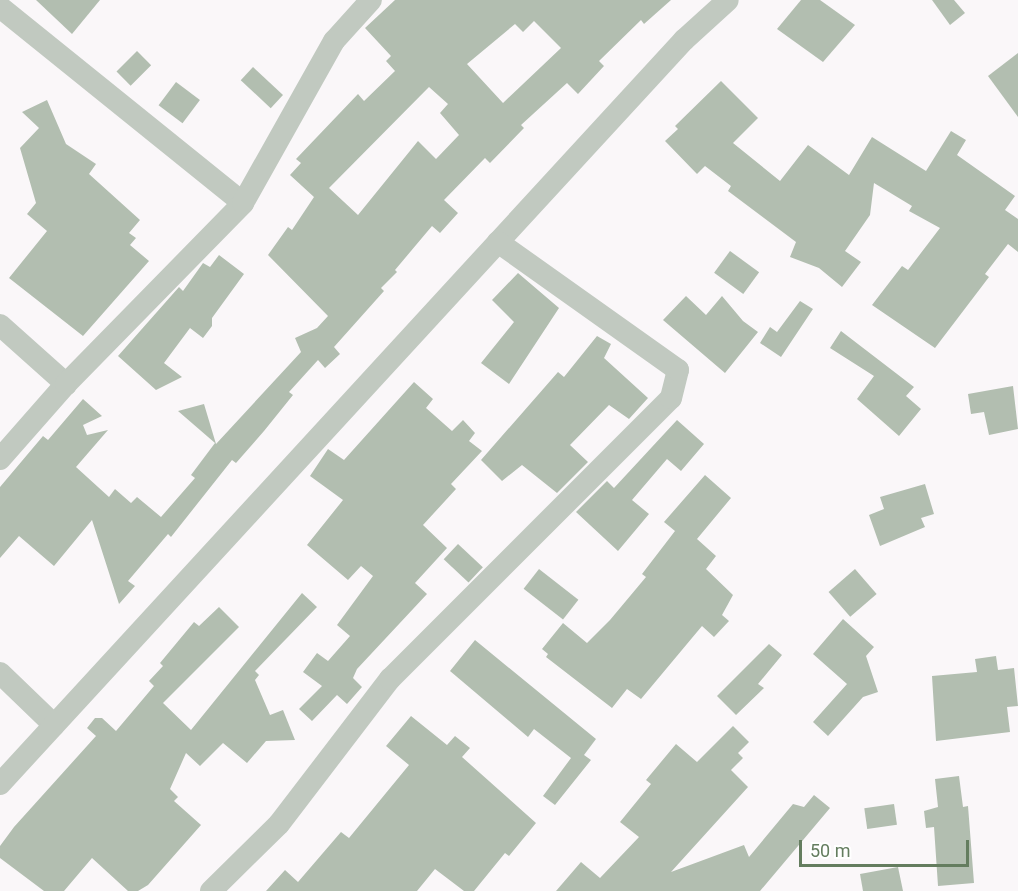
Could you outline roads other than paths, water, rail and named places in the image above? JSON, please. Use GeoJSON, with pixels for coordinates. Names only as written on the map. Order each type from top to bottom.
{"type":"FeatureCollection","features":[{"type":"Feature","properties":{"kind":"street"},"geometry":{"type":"LineString","coordinates":[[0,459],[66,384],[243,203],[334,41],[371,0]]}},
{"type":"Feature","properties":{"kind":"street"},"geometry":{"type":"LineString","coordinates":[[0,784],[684,40],[728,0]]}},
{"type":"Feature","properties":{"kind":"street"},"geometry":{"type":"LineString","coordinates":[[0,7],[243,203]]}},
{"type":"Feature","properties":{"kind":"street"},"geometry":{"type":"LineString","coordinates":[[212,891],[279,824],[390,680],[671,398],[678,370],[498,242]]}},
{"type":"Feature","properties":{"kind":"street"},"geometry":{"type":"LineString","coordinates":[[0,325],[66,384]]}},
{"type":"Feature","properties":{"kind":"street"},"geometry":{"type":"LineString","coordinates":[[0,673],[54,725]]}}]}
